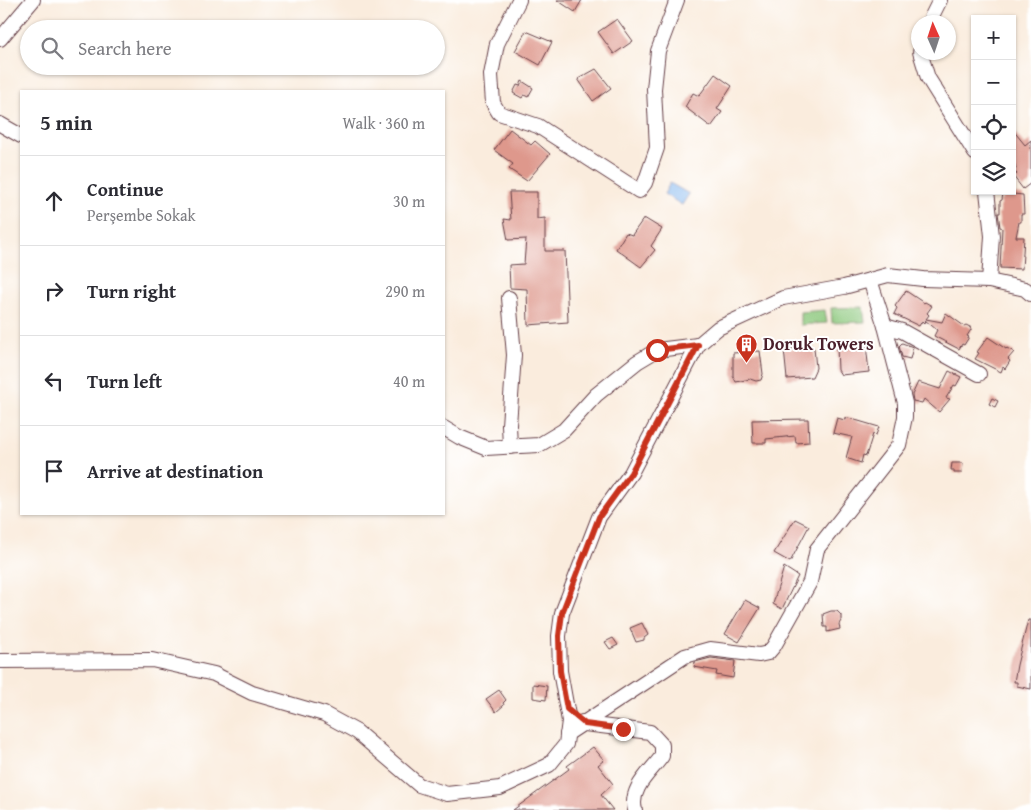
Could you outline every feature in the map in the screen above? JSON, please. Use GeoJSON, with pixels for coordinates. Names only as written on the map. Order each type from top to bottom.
{"type":"FeatureCollection","features":[{"type":"Feature","properties":{"kind":"street"},"geometry":{"type":"LineString","coordinates":[[0,39],[33,0]]}},
{"type":"Feature","properties":{"kind":"street"},"geometry":{"type":"LineString","coordinates":[[519,0],[497,44],[491,75],[492,103],[499,113],[538,126],[639,191],[645,183],[657,148],[654,89],[658,51],[677,0]]}},
{"type":"Feature","properties":{"kind":"street"},"geometry":{"type":"LineString","coordinates":[[932,15],[940,0]]}},
{"type":"Feature","properties":{"kind":"street"},"geometry":{"type":"LineString","coordinates":[[922,60],[928,78],[973,150]]}},
{"type":"Feature","properties":{"kind":"street"},"geometry":{"type":"LineString","coordinates":[[0,124],[20,135]]}},
{"type":"Feature","properties":{"kind":"street"},"geometry":{"type":"LineString","coordinates":[[987,195],[992,236],[989,281]]}},
{"type":"Feature","properties":{"kind":"street"},"geometry":{"type":"LineString","coordinates":[[0,661],[152,660],[214,674],[252,693],[324,714],[357,732],[419,785],[447,794],[500,788],[549,765],[566,744],[569,722],[560,671],[559,636],[562,613],[599,517],[631,473],[698,345],[718,328],[783,298],[844,287],[888,276],[989,281],[1025,289],[1031,294]]}},
{"type":"Feature","properties":{"kind":"street"},"geometry":{"type":"LineString","coordinates":[[567,734],[585,724],[685,656],[710,649],[760,655],[768,653],[774,646],[810,582],[817,549],[899,445],[905,417],[905,403],[885,326],[870,280]]}},
{"type":"Feature","properties":{"kind":"street"},"geometry":{"type":"LineString","coordinates":[[509,298],[514,355],[509,426],[510,447]]}},
{"type":"Feature","properties":{"kind":"street"},"geometry":{"type":"LineString","coordinates":[[885,326],[902,331],[979,374]]}},
{"type":"Feature","properties":{"kind":"street"},"geometry":{"type":"LineString","coordinates":[[445,429],[459,437],[486,448],[539,445],[564,430],[596,395],[637,362],[657,350],[698,345]]}},
{"type":"Feature","properties":{"kind":"street"},"geometry":{"type":"LineString","coordinates":[[567,709],[585,724],[650,732],[662,745],[662,756],[639,784],[633,804],[635,810]]}},
{"type":"Feature","properties":{"kind":"green space"},"geometry":{"type":"Polygon","coordinates":[[[863,307],[865,322],[832,323],[831,308],[863,307]]]}},
{"type":"Feature","properties":{"kind":"green space"},"geometry":{"type":"Polygon","coordinates":[[[825,310],[827,323],[800,325],[800,312],[825,310]]]}},
{"type":"Feature","properties":{"kind":"water"},"geometry":{"type":"Polygon","coordinates":[[[670,183],[689,194],[682,205],[664,194],[670,183]]]}},
{"type":"Feature","properties":{"kind":"building"},"geometry":{"type":"Polygon","coordinates":[[[557,0],[582,0],[575,12],[557,0]]]}},
{"type":"Feature","properties":{"kind":"building"},"geometry":{"type":"Polygon","coordinates":[[[617,19],[633,41],[614,54],[598,32],[617,19]]]}},
{"type":"Feature","properties":{"kind":"building"},"geometry":{"type":"Polygon","coordinates":[[[526,31],[552,42],[540,65],[515,51],[526,31]]]}},
{"type":"Feature","properties":{"kind":"building"},"geometry":{"type":"Polygon","coordinates":[[[596,69],[611,88],[593,101],[578,79],[596,69]]]}},
{"type":"Feature","properties":{"kind":"building"},"geometry":{"type":"Polygon","coordinates":[[[715,74],[732,86],[717,109],[722,112],[711,127],[685,107],[693,93],[699,96],[715,74]]]}},
{"type":"Feature","properties":{"kind":"building"},"geometry":{"type":"Polygon","coordinates":[[[522,81],[533,88],[528,97],[524,95],[522,98],[513,93],[517,85],[520,86],[522,81]]]}},
{"type":"Feature","properties":{"kind":"building"},"geometry":{"type":"Polygon","coordinates":[[[510,129],[531,145],[535,141],[550,154],[527,181],[509,169],[513,164],[494,150],[510,129]]]}},
{"type":"Feature","properties":{"kind":"building"},"geometry":{"type":"Polygon","coordinates":[[[1016,134],[1025,145],[1031,140],[1031,183],[1023,189],[1016,180],[1016,134]]]}},
{"type":"Feature","properties":{"kind":"building"},"geometry":{"type":"Polygon","coordinates":[[[509,192],[537,192],[537,219],[545,218],[545,251],[565,251],[568,322],[528,325],[527,289],[510,288],[509,265],[524,264],[526,239],[508,240],[504,219],[511,220],[509,192]]]}},
{"type":"Feature","properties":{"kind":"building"},"geometry":{"type":"Polygon","coordinates":[[[1003,195],[1023,195],[1024,214],[1021,214],[1021,222],[1019,222],[1016,237],[1024,237],[1022,269],[1000,268],[1002,228],[1000,227],[998,213],[1000,213],[1000,201],[1003,195]]]}},
{"type":"Feature","properties":{"kind":"building"},"geometry":{"type":"Polygon","coordinates":[[[644,218],[662,229],[651,246],[655,250],[641,267],[616,249],[626,233],[632,235],[644,218]]]}},
{"type":"Feature","properties":{"kind":"building"},"geometry":{"type":"Polygon","coordinates":[[[906,291],[932,306],[927,313],[929,315],[926,319],[942,322],[946,313],[964,326],[972,328],[964,345],[962,344],[959,349],[934,336],[937,330],[925,320],[919,326],[894,314],[897,308],[895,306],[906,291]]]}},
{"type":"Feature","properties":{"kind":"building"},"geometry":{"type":"Polygon","coordinates":[[[988,337],[1014,352],[1008,359],[1010,361],[1005,369],[1003,367],[1001,372],[975,359],[979,353],[977,352],[988,337]]]}},
{"type":"Feature","properties":{"kind":"building"},"geometry":{"type":"Polygon","coordinates":[[[902,343],[913,347],[910,359],[902,357],[899,346],[902,343]]]}},
{"type":"Feature","properties":{"kind":"building"},"geometry":{"type":"Polygon","coordinates":[[[866,345],[869,372],[841,375],[838,370],[837,346],[866,345]]]}},
{"type":"Feature","properties":{"kind":"building"},"geometry":{"type":"Polygon","coordinates":[[[814,348],[816,368],[812,377],[787,379],[784,349],[814,348]]]}},
{"type":"Feature","properties":{"kind":"building","name":"Doruk Towers"},"geometry":{"type":"Polygon","coordinates":[[[760,351],[763,374],[761,380],[750,379],[736,382],[733,376],[733,353],[760,351]]]}},
{"type":"Feature","properties":{"kind":"building"},"geometry":{"type":"Polygon","coordinates":[[[949,371],[961,377],[946,398],[950,399],[939,412],[924,399],[922,403],[913,401],[912,395],[918,382],[940,389],[949,371]]]}},
{"type":"Feature","properties":{"kind":"building"},"geometry":{"type":"Polygon","coordinates":[[[992,398],[998,401],[995,407],[989,404],[992,398]]]}},
{"type":"Feature","properties":{"kind":"building"},"geometry":{"type":"Polygon","coordinates":[[[845,417],[879,427],[876,435],[873,434],[866,456],[863,455],[861,463],[846,458],[852,437],[833,433],[837,418],[845,420],[845,417]]]}},
{"type":"Feature","properties":{"kind":"building"},"geometry":{"type":"Polygon","coordinates":[[[808,419],[809,442],[796,443],[795,436],[766,439],[766,443],[753,443],[752,420],[808,419]]]}},
{"type":"Feature","properties":{"kind":"building"},"geometry":{"type":"Polygon","coordinates":[[[952,463],[963,463],[962,473],[954,473],[954,470],[951,470],[952,463]]]}},
{"type":"Feature","properties":{"kind":"building"},"geometry":{"type":"Polygon","coordinates":[[[795,519],[809,526],[790,562],[774,553],[795,519]]]}},
{"type":"Feature","properties":{"kind":"building"},"geometry":{"type":"Polygon","coordinates":[[[784,567],[798,576],[782,609],[773,604],[784,567]]]}},
{"type":"Feature","properties":{"kind":"building"},"geometry":{"type":"Polygon","coordinates":[[[745,600],[760,608],[739,642],[725,634],[745,600]]]}},
{"type":"Feature","properties":{"kind":"building"},"geometry":{"type":"Polygon","coordinates":[[[837,611],[841,615],[840,629],[827,632],[827,627],[824,627],[823,614],[837,611]]]}},
{"type":"Feature","properties":{"kind":"building"},"geometry":{"type":"Polygon","coordinates":[[[1028,620],[1031,620],[1031,689],[1017,686],[1017,682],[1014,682],[1028,620]]]}},
{"type":"Feature","properties":{"kind":"building"},"geometry":{"type":"Polygon","coordinates":[[[642,623],[648,635],[644,640],[636,642],[630,628],[642,623]]]}},
{"type":"Feature","properties":{"kind":"building"},"geometry":{"type":"Polygon","coordinates":[[[613,638],[618,645],[610,649],[605,642],[613,638]]]}},
{"type":"Feature","properties":{"kind":"building"},"geometry":{"type":"Polygon","coordinates":[[[711,658],[735,661],[733,678],[716,675],[717,671],[694,667],[695,662],[711,658]]]}},
{"type":"Feature","properties":{"kind":"building"},"geometry":{"type":"Polygon","coordinates":[[[533,684],[547,686],[546,700],[533,698],[533,684]]]}},
{"type":"Feature","properties":{"kind":"building"},"geometry":{"type":"Polygon","coordinates":[[[499,690],[506,700],[503,703],[504,705],[496,712],[486,699],[499,690]]]}},
{"type":"Feature","properties":{"kind":"building"},"geometry":{"type":"Polygon","coordinates":[[[593,747],[604,760],[598,765],[613,784],[601,795],[613,810],[513,810],[569,769],[567,766],[593,747]]]}},
{"type":"Feature","properties":{"kind":"place","name":"Doruk Towers"},"geometry":{"type":"Point","coordinates":[747,363]}},
{"type":"Feature","properties":{"kind":"route"},"geometry":{"type":"LineString","coordinates":[[623,729],[585,724],[567,709],[560,671],[559,636],[562,613],[599,517],[631,473],[698,345],[657,350]]}}]}
